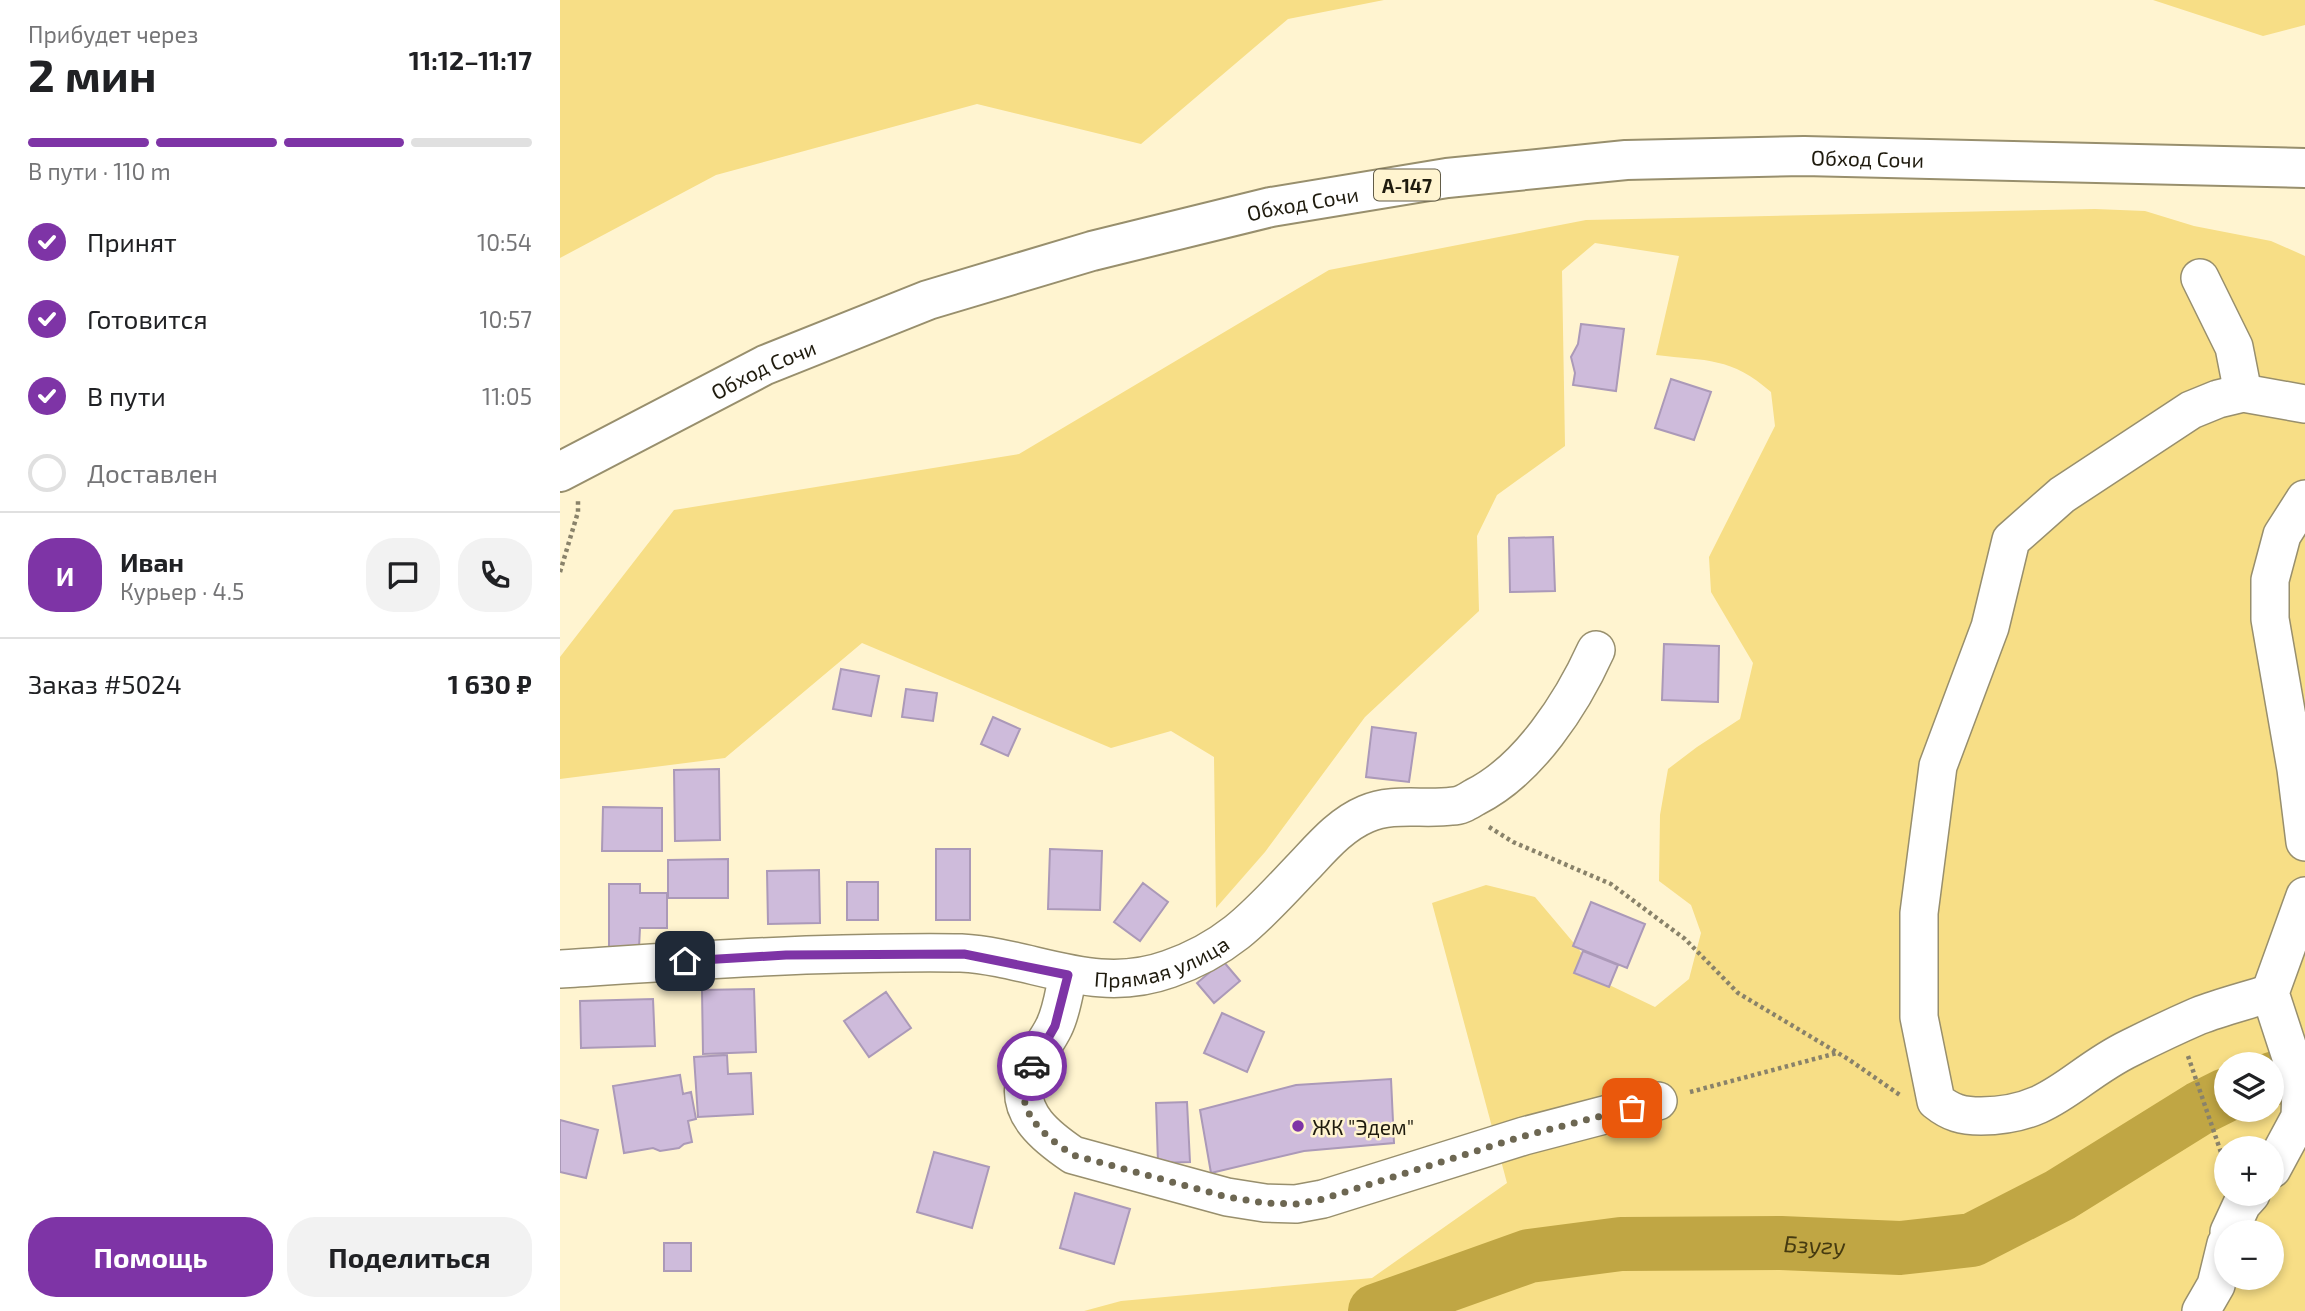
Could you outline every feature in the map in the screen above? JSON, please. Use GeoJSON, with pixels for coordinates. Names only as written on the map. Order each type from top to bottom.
{"type":"FeatureCollection","features":[{"type":"Feature","properties":{"kind":"highway","name":"Обход Сочи"},"geometry":{"type":"LineString","coordinates":[[568,468],[765,365],[928,300],[1092,251],[1271,207],[1447,178],[1626,160],[1804,156],[2305,168]]}},
{"type":"Feature","properties":{"kind":"street"},"geometry":{"type":"LineString","coordinates":[[2200,278],[2234,347],[2243,393]]}},
{"type":"Feature","properties":{"kind":"street"},"geometry":{"type":"LineString","coordinates":[[2270,993],[2176,1026],[2116,1055],[2047,1102],[2025,1111],[1994,1116],[1963,1116],[1947,1110],[1937,1101],[1919,1017],[1919,913],[1938,766],[1990,627],[2011,540],[2062,495],[2191,410],[2243,393],[2305,404]]}},
{"type":"Feature","properties":{"kind":"street"},"geometry":{"type":"LineString","coordinates":[[2305,499],[2282,535],[2270,580],[2270,619],[2296,769],[2305,842]]}},
{"type":"Feature","properties":{"kind":"street","name":"Прямая улица"},"geometry":{"type":"LineString","coordinates":[[560,969],[760,956],[912,953],[964,954],[1068,975],[1143,978],[1206,955],[1244,929],[1345,825],[1383,808],[1457,806],[1512,773],[1541,739],[1584,676],[1596,650]]}},
{"type":"Feature","properties":{"kind":"street"},"geometry":{"type":"LineString","coordinates":[[2284,1146],[2300,1116],[2301,1088],[2270,993],[2305,896]]}},
{"type":"Feature","properties":{"kind":"street"},"geometry":{"type":"LineString","coordinates":[[1068,975],[1055,1026],[1025,1077],[1023,1092],[1027,1111],[1037,1126],[1053,1142],[1073,1155],[1227,1197],[1265,1203],[1297,1204],[1323,1199],[1524,1136],[1658,1101]]}},
{"type":"Feature","properties":{"kind":"street"},"geometry":{"type":"LineString","coordinates":[[2201,1311],[2214,1288]]}},
{"type":"Feature","properties":{"kind":"path"},"geometry":{"type":"LineString","coordinates":[[560,572],[578,512],[568,468]]}},
{"type":"Feature","properties":{"kind":"path"},"geometry":{"type":"LineString","coordinates":[[1457,806],[1513,842],[1611,884],[1685,939],[1738,993],[1838,1053],[1912,1104],[1947,1110]]}},
{"type":"Feature","properties":{"kind":"path"},"geometry":{"type":"LineString","coordinates":[[2176,1026],[2216,1136]]}},
{"type":"Feature","properties":{"kind":"path"},"geometry":{"type":"LineString","coordinates":[[1658,1101],[1838,1053]]}},
{"type":"Feature","properties":{"kind":"shaded area"},"geometry":{"type":"Polygon","coordinates":[[[560,0],[1384,0],[1288,19],[1141,144],[977,104],[716,175],[560,258],[560,0]]]}},
{"type":"Feature","properties":{"kind":"shaded area"},"geometry":{"type":"Polygon","coordinates":[[[2153,0],[2305,0],[2305,25],[2263,36],[2153,0]]]}},
{"type":"Feature","properties":{"kind":"shaded area"},"geometry":{"type":"Polygon","coordinates":[[[2095,209],[2145,211],[2194,226],[2271,241],[2305,256],[2305,1311],[1084,1311],[1121,1301],[1372,1278],[1507,1183],[1432,903],[1486,885],[1535,897],[1578,948],[1601,981],[1655,1007],[1689,979],[1701,933],[1691,905],[1659,881],[1660,815],[1668,769],[1740,719],[1753,663],[1711,592],[1709,557],[1775,426],[1771,392],[1743,372],[1704,360],[1656,355],[1679,256],[1595,243],[1562,271],[1565,446],[1497,495],[1477,536],[1479,611],[1365,717],[1265,852],[1216,908],[1214,757],[1171,731],[1111,748],[862,643],[725,758],[560,779],[560,657],[674,510],[1019,454],[1329,270],[1586,220],[2095,209]]]}},
{"type":"Feature","properties":{"kind":"building"},"geometry":{"type":"Polygon","coordinates":[[[1581,324],[1624,329],[1616,391],[1573,385],[1575,373],[1571,357],[1578,344],[1581,324]]]}},
{"type":"Feature","properties":{"kind":"building"},"geometry":{"type":"Polygon","coordinates":[[[1671,379],[1711,392],[1694,440],[1655,428],[1671,379]]]}},
{"type":"Feature","properties":{"kind":"building"},"geometry":{"type":"Polygon","coordinates":[[[1553,537],[1555,591],[1510,592],[1509,538],[1553,537]]]}},
{"type":"Feature","properties":{"kind":"building"},"geometry":{"type":"Polygon","coordinates":[[[1664,644],[1719,646],[1718,702],[1662,700],[1664,644]]]}},
{"type":"Feature","properties":{"kind":"building"},"geometry":{"type":"Polygon","coordinates":[[[841,669],[879,676],[871,716],[833,709],[841,669]]]}},
{"type":"Feature","properties":{"kind":"building"},"geometry":{"type":"Polygon","coordinates":[[[906,689],[937,693],[933,721],[902,717],[906,689]]]}},
{"type":"Feature","properties":{"kind":"building"},"geometry":{"type":"Polygon","coordinates":[[[993,717],[1020,729],[1008,756],[981,744],[993,717]]]}},
{"type":"Feature","properties":{"kind":"building"},"geometry":{"type":"Polygon","coordinates":[[[1372,727],[1416,733],[1409,782],[1366,777],[1372,727]]]}},
{"type":"Feature","properties":{"kind":"building"},"geometry":{"type":"Polygon","coordinates":[[[719,769],[720,840],[675,841],[674,770],[719,769]]]}},
{"type":"Feature","properties":{"kind":"building"},"geometry":{"type":"Polygon","coordinates":[[[603,807],[662,808],[662,851],[602,851],[603,807]]]}},
{"type":"Feature","properties":{"kind":"building"},"geometry":{"type":"Polygon","coordinates":[[[936,849],[970,849],[970,920],[936,920],[936,849]]]}},
{"type":"Feature","properties":{"kind":"building"},"geometry":{"type":"Polygon","coordinates":[[[1050,849],[1102,851],[1100,910],[1048,909],[1050,849]]]}},
{"type":"Feature","properties":{"kind":"building"},"geometry":{"type":"Polygon","coordinates":[[[728,859],[728,898],[668,898],[668,860],[728,859]]]}},
{"type":"Feature","properties":{"kind":"building"},"geometry":{"type":"Polygon","coordinates":[[[819,870],[820,923],[768,924],[767,871],[819,870]]]}},
{"type":"Feature","properties":{"kind":"building"},"geometry":{"type":"Polygon","coordinates":[[[847,882],[878,882],[878,920],[847,920],[847,882]]]}},
{"type":"Feature","properties":{"kind":"building"},"geometry":{"type":"Polygon","coordinates":[[[1143,883],[1168,902],[1140,941],[1114,922],[1143,883]]]}},
{"type":"Feature","properties":{"kind":"building"},"geometry":{"type":"Polygon","coordinates":[[[609,884],[640,884],[640,893],[667,893],[667,928],[640,928],[639,948],[609,948],[609,884]]]}},
{"type":"Feature","properties":{"kind":"building"},"geometry":{"type":"Polygon","coordinates":[[[1591,902],[1645,924],[1627,968],[1573,946],[1591,902]]]}},
{"type":"Feature","properties":{"kind":"building"},"geometry":{"type":"Polygon","coordinates":[[[1583,951],[1618,965],[1609,987],[1574,973],[1583,951]]]}},
{"type":"Feature","properties":{"kind":"building"},"geometry":{"type":"Polygon","coordinates":[[[1223,961],[1240,981],[1214,1003],[1197,983],[1223,961]]]}},
{"type":"Feature","properties":{"kind":"building"},"geometry":{"type":"Polygon","coordinates":[[[754,989],[756,1052],[703,1054],[702,990],[754,989]]]}},
{"type":"Feature","properties":{"kind":"building"},"geometry":{"type":"Polygon","coordinates":[[[886,992],[911,1028],[869,1057],[844,1021],[886,992]]]}},
{"type":"Feature","properties":{"kind":"building"},"geometry":{"type":"Polygon","coordinates":[[[653,999],[655,1046],[581,1048],[580,1001],[653,999]]]}},
{"type":"Feature","properties":{"kind":"building"},"geometry":{"type":"Polygon","coordinates":[[[1222,1013],[1264,1032],[1247,1072],[1204,1053],[1222,1013]]]}},
{"type":"Feature","properties":{"kind":"building"},"geometry":{"type":"Polygon","coordinates":[[[727,1055],[728,1074],[751,1073],[753,1114],[698,1117],[694,1057],[727,1055]]]}},
{"type":"Feature","properties":{"kind":"building"},"geometry":{"type":"Polygon","coordinates":[[[680,1075],[683,1094],[691,1092],[696,1119],[688,1121],[692,1142],[679,1148],[660,1151],[653,1148],[624,1153],[613,1086],[680,1075]]]}},
{"type":"Feature","properties":{"kind":"building","name":"ЖК \"Эдем\""},"geometry":{"type":"Polygon","coordinates":[[[1391,1079],[1394,1143],[1304,1151],[1211,1173],[1200,1110],[1296,1085],[1391,1079]]]}},
{"type":"Feature","properties":{"kind":"building"},"geometry":{"type":"Polygon","coordinates":[[[1187,1102],[1190,1162],[1158,1163],[1156,1103],[1187,1102]]]}},
{"type":"Feature","properties":{"kind":"building"},"geometry":{"type":"Polygon","coordinates":[[[560,1120],[598,1130],[586,1178],[560,1172],[560,1120]]]}},
{"type":"Feature","properties":{"kind":"building"},"geometry":{"type":"Polygon","coordinates":[[[934,1152],[989,1167],[972,1228],[917,1212],[934,1152]]]}},
{"type":"Feature","properties":{"kind":"building"},"geometry":{"type":"Polygon","coordinates":[[[1075,1193],[1130,1209],[1114,1264],[1060,1248],[1075,1193]]]}},
{"type":"Feature","properties":{"kind":"building"},"geometry":{"type":"Polygon","coordinates":[[[664,1243],[691,1243],[691,1271],[664,1271],[664,1243]]]}},
{"type":"Feature","properties":{"kind":"waterway","name":"Бзугу"},"geometry":{"type":"LineString","coordinates":[[2284,1075],[2305,1069]]}},
{"type":"Feature","properties":{"kind":"waterway","name":"Бзугу"},"geometry":{"type":"LineString","coordinates":[[1375,1311],[1529,1256],[1621,1244],[1781,1243],[1900,1248],[1972,1240],[2060,1195],[2214,1101]]}},
{"type":"Feature","properties":{"kind":"way so far"},"geometry":{"type":"LineString","coordinates":[[1032,1066],[1025,1077],[1023,1092],[1027,1111],[1053,1142],[1073,1155],[1227,1197],[1265,1203],[1297,1204],[1323,1199],[1524,1136],[1632,1108]]}},
{"type":"Feature","properties":{"kind":"place","name":"ЖК \"Эдем\""},"geometry":{"type":"Point","coordinates":[1298,1126]}},
{"type":"Feature","properties":{"kind":"route"},"geometry":{"type":"LineString","coordinates":[[685,961],[786,955],[964,954],[1068,975],[1055,1026],[1032,1066]]}}]}
